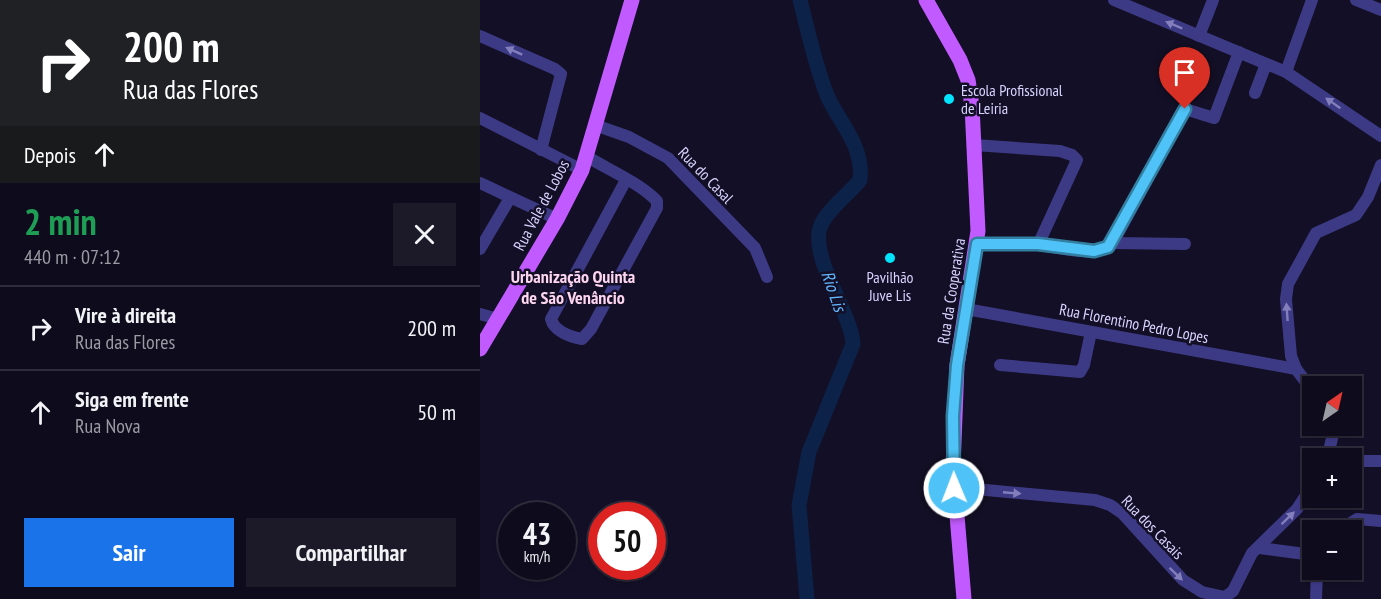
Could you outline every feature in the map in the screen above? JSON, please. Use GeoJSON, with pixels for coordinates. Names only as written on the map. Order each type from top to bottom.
{"type":"FeatureCollection","features":[{"type":"Feature","properties":{"kind":"main road","name":"Rua Vale de Lobos"},"geometry":{"type":"LineString","coordinates":[[480,349],[557,219],[584,163],[632,0]]}},
{"type":"Feature","properties":{"kind":"main road","name":"Rua da Cooperativa"},"geometry":{"type":"LineString","coordinates":[[926,0],[965,73],[972,106],[977,244],[957,365],[953,416],[954,488],[964,599]]}},
{"type":"Feature","properties":{"kind":"street"},"geometry":{"type":"LineString","coordinates":[[1114,0],[1286,72],[1380,133]]}},
{"type":"Feature","properties":{"kind":"street"},"geometry":{"type":"LineString","coordinates":[[1199,36],[1213,0]]}},
{"type":"Feature","properties":{"kind":"street"},"geometry":{"type":"LineString","coordinates":[[1286,72],[1312,0]]}},
{"type":"Feature","properties":{"kind":"street"},"geometry":{"type":"LineString","coordinates":[[1356,0],[1381,10]]}},
{"type":"Feature","properties":{"kind":"street"},"geometry":{"type":"LineString","coordinates":[[480,36],[558,71],[561,79],[541,150]]}},
{"type":"Feature","properties":{"kind":"street"},"geometry":{"type":"LineString","coordinates":[[977,244],[1038,244],[1094,251],[1104,250],[1113,243],[1185,109],[1214,118],[1239,52]]}},
{"type":"Feature","properties":{"kind":"street"},"geometry":{"type":"LineString","coordinates":[[1255,93],[1266,64]]}},
{"type":"Feature","properties":{"kind":"street"},"geometry":{"type":"LineString","coordinates":[[480,118],[541,150],[584,163],[626,180],[657,201],[657,208],[591,329],[582,339],[575,338],[555,328],[551,319],[626,180]]}},
{"type":"Feature","properties":{"kind":"street","name":"Rua do Casal"},"geometry":{"type":"LineString","coordinates":[[595,125],[629,137],[668,158],[750,242],[767,277]]}},
{"type":"Feature","properties":{"kind":"street"},"geometry":{"type":"LineString","coordinates":[[974,145],[1060,152],[1076,158],[1038,244]]}},
{"type":"Feature","properties":{"kind":"street"},"geometry":{"type":"LineString","coordinates":[[1302,377],[1296,369],[1289,340],[1286,299],[1288,284],[1316,233],[1356,214],[1368,197],[1381,165]]}},
{"type":"Feature","properties":{"kind":"street"},"geometry":{"type":"LineString","coordinates":[[480,183],[557,219]]}},
{"type":"Feature","properties":{"kind":"street"},"geometry":{"type":"LineString","coordinates":[[480,249],[510,198]]}},
{"type":"Feature","properties":{"kind":"street"},"geometry":{"type":"LineString","coordinates":[[1113,243],[1185,244]]}},
{"type":"Feature","properties":{"kind":"street","name":"Rua Florentino Pedro Lopes"},"geometry":{"type":"LineString","coordinates":[[966,309],[1296,369]]}},
{"type":"Feature","properties":{"kind":"street"},"geometry":{"type":"LineString","coordinates":[[480,314],[498,319]]}},
{"type":"Feature","properties":{"kind":"street"},"geometry":{"type":"LineString","coordinates":[[1000,365],[1080,372],[1091,332]]}},
{"type":"Feature","properties":{"kind":"street"},"geometry":{"type":"LineString","coordinates":[[1362,461],[1381,461]]}},
{"type":"Feature","properties":{"kind":"street","name":"Rua dos Casais"},"geometry":{"type":"LineString","coordinates":[[954,488],[1095,500],[1110,505],[1122,513],[1183,580],[1215,597],[1231,593],[1249,558],[1302,501]]}},
{"type":"Feature","properties":{"kind":"street"},"geometry":{"type":"LineString","coordinates":[[1355,520],[1381,521]]}},
{"type":"Feature","properties":{"kind":"street"},"geometry":{"type":"LineString","coordinates":[[1260,548],[1302,553]]}},
{"type":"Feature","properties":{"kind":"street"},"geometry":{"type":"LineString","coordinates":[[1316,599],[1317,580]]}},
{"type":"Feature","properties":{"kind":"waterway","name":"Rio Lis"},"geometry":{"type":"LineString","coordinates":[[800,0],[823,84],[832,105],[850,135],[860,167],[860,180],[824,219],[819,238],[825,268],[846,317],[853,344],[809,452],[799,505],[807,599]]}},
{"type":"Feature","properties":{"kind":"place","name":"Escola Profissional de Leiria"},"geometry":{"type":"Point","coordinates":[949,99]}},
{"type":"Feature","properties":{"kind":"place","name":"Pavilhão Juve Lis"},"geometry":{"type":"Point","coordinates":[890,258]}},
{"type":"Feature","properties":{"kind":"district","name":"Urbanização Quinta de São Venâncio"},"geometry":{"type":"Point","coordinates":[573,286]}},
{"type":"Feature","properties":{"kind":"route"},"geometry":{"type":"LineString","coordinates":[[954,488],[953,416],[957,365],[977,244],[1038,244],[1094,251],[1104,250],[1113,243],[1185,109]]}}]}
